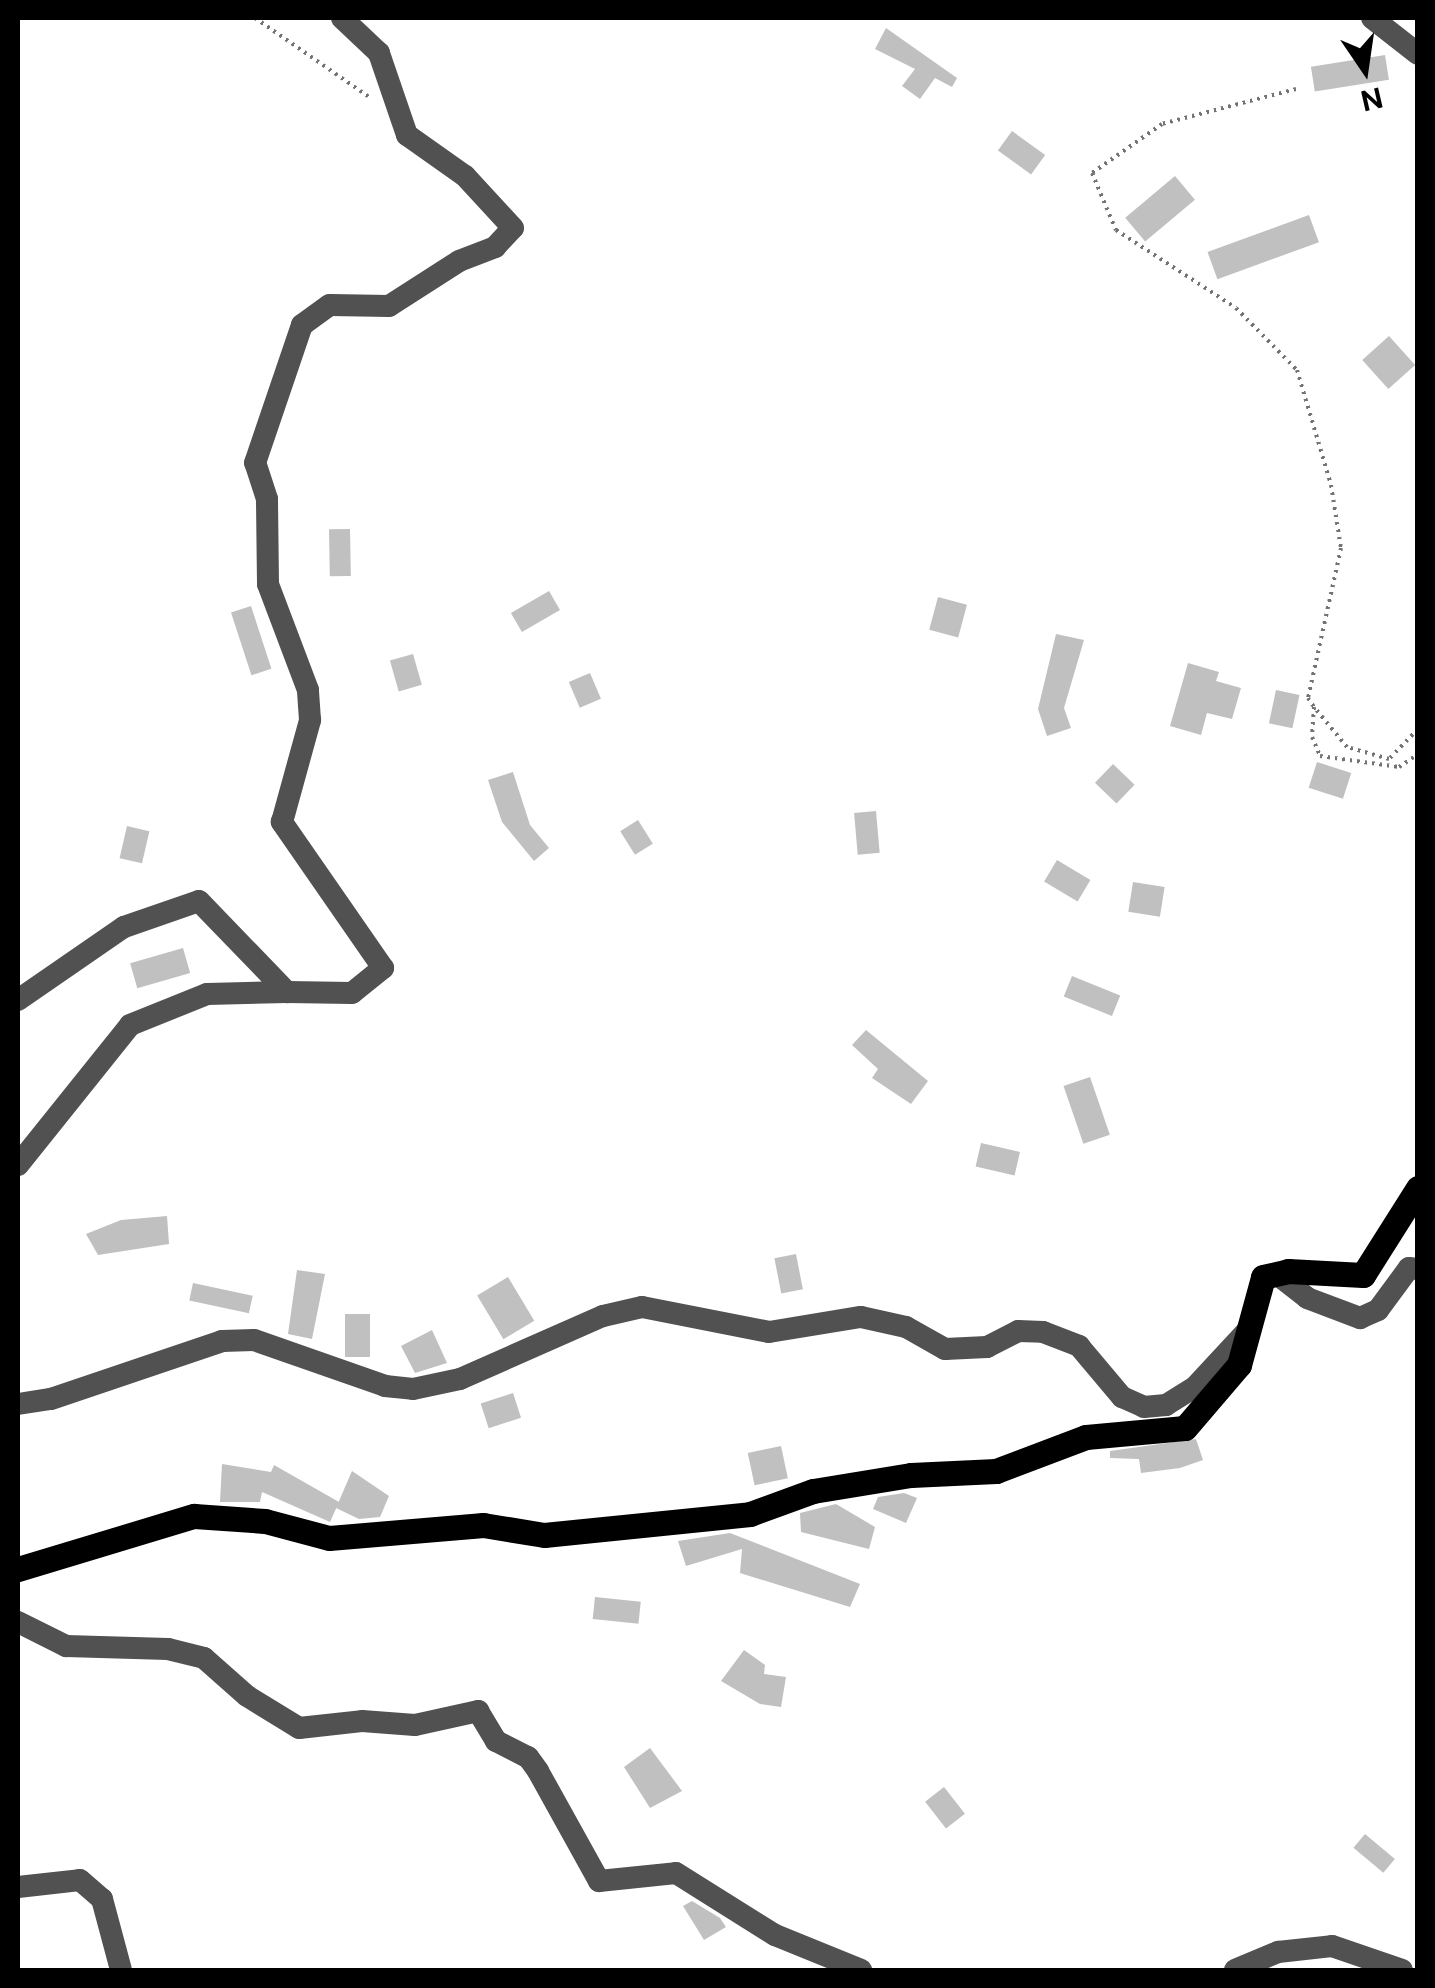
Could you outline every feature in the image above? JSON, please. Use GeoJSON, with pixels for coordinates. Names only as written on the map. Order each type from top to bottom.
{"type":"FeatureCollection","features":[{"type":"Feature","properties":{"kind":"main road"},"geometry":{"type":"LineString","coordinates":[[18,1569],[194,1516],[265,1521],[329,1538],[483,1525],[544,1535],[750,1514],[813,1491],[911,1475],[996,1472],[1086,1437],[1185,1428],[1240,1365],[1262,1277],[1364,1275],[1418,1188]]}},
{"type":"Feature","properties":{"kind":"street"},"geometry":{"type":"LineString","coordinates":[[18,1165],[130,1025],[208,994],[352,993],[383,968],[282,822],[310,720],[308,690],[268,584],[268,498],[255,464],[276,387],[302,325],[330,305],[388,306],[459,261],[496,247],[513,228],[466,176],[407,135],[379,53],[342,18]]}},
{"type":"Feature","properties":{"kind":"street"},"geometry":{"type":"LineString","coordinates":[[1378,21],[1418,26]]}},
{"type":"Feature","properties":{"kind":"street"},"geometry":{"type":"LineString","coordinates":[[1378,21],[1418,54]]}},
{"type":"Feature","properties":{"kind":"street"},"geometry":{"type":"LineString","coordinates":[[18,1000],[124,927],[199,901],[288,992]]}},
{"type":"Feature","properties":{"kind":"street"},"geometry":{"type":"LineString","coordinates":[[1278,1275],[1307,1298],[1360,1318],[1378,1310],[1409,1268],[1418,1268]]}},
{"type":"Feature","properties":{"kind":"street"},"geometry":{"type":"LineString","coordinates":[[18,1404],[51,1399],[222,1340],[254,1340],[386,1386],[412,1389],[460,1379],[604,1316],[642,1307],[769,1332],[860,1317],[906,1326],[945,1348],[987,1347],[1018,1332],[1043,1332],[1079,1346],[1122,1397],[1144,1407],[1166,1404],[1195,1387],[1247,1331]]}},
{"type":"Feature","properties":{"kind":"street"},"geometry":{"type":"LineString","coordinates":[[18,1622],[66,1646],[168,1649],[204,1658],[247,1696],[298,1728],[362,1720],[415,1725],[478,1711],[496,1741],[528,1756],[599,1881],[676,1874],[775,1935],[860,1970]]}},
{"type":"Feature","properties":{"kind":"street"},"geometry":{"type":"LineString","coordinates":[[18,1886],[80,1880],[102,1899],[121,1970]]}},
{"type":"Feature","properties":{"kind":"street"},"geometry":{"type":"LineString","coordinates":[[1236,1970],[1278,1952],[1332,1946],[1402,1970]]}},
{"type":"Feature","properties":{"kind":"path"},"geometry":{"type":"LineString","coordinates":[[255,18],[363,88],[374,102]]}},
{"type":"Feature","properties":{"kind":"path"},"geometry":{"type":"LineString","coordinates":[[1296,89],[1162,124],[1092,173],[1116,230],[1236,308],[1297,370],[1331,485],[1341,548],[1308,698],[1347,747],[1389,759],[1418,729]]}},
{"type":"Feature","properties":{"kind":"path"},"geometry":{"type":"LineString","coordinates":[[1314,707],[1312,738],[1320,756],[1400,767],[1418,754]]}},
{"type":"Feature","properties":{"kind":"building"},"geometry":{"type":"Polygon","coordinates":[[[886,28],[957,78],[952,87],[935,78],[920,99],[902,86],[915,69],[875,49],[886,28]]]}},
{"type":"Feature","properties":{"kind":"building"},"geometry":{"type":"Polygon","coordinates":[[[1385,55],[1389,80],[1315,91],[1311,67],[1385,55]]]}},
{"type":"Feature","properties":{"kind":"building"},"geometry":{"type":"Polygon","coordinates":[[[1012,131],[1045,155],[1031,175],[998,150],[1012,131]]]}},
{"type":"Feature","properties":{"kind":"building"},"geometry":{"type":"Polygon","coordinates":[[[1175,176],[1195,200],[1145,242],[1125,218],[1175,176]]]}},
{"type":"Feature","properties":{"kind":"building"},"geometry":{"type":"Polygon","coordinates":[[[1309,215],[1319,242],[1217,279],[1208,252],[1309,215]]]}},
{"type":"Feature","properties":{"kind":"building"},"geometry":{"type":"Polygon","coordinates":[[[1389,336],[1415,365],[1388,389],[1362,360],[1389,336]]]}},
{"type":"Feature","properties":{"kind":"building"},"geometry":{"type":"Polygon","coordinates":[[[329,529],[350,529],[351,576],[330,576],[329,529]]]}},
{"type":"Feature","properties":{"kind":"building"},"geometry":{"type":"Polygon","coordinates":[[[549,591],[560,610],[522,632],[511,613],[549,591]]]}},
{"type":"Feature","properties":{"kind":"building"},"geometry":{"type":"Polygon","coordinates":[[[938,597],[967,605],[958,638],[929,630],[938,597]]]}},
{"type":"Feature","properties":{"kind":"building"},"geometry":{"type":"Polygon","coordinates":[[[251,606],[271,669],[251,675],[231,612],[251,606]]]}},
{"type":"Feature","properties":{"kind":"building"},"geometry":{"type":"Polygon","coordinates":[[[1056,634],[1084,640],[1064,708],[1071,728],[1047,736],[1038,709],[1056,634]]]}},
{"type":"Feature","properties":{"kind":"building"},"geometry":{"type":"Polygon","coordinates":[[[413,654],[422,685],[399,691],[390,661],[413,654]]]}},
{"type":"Feature","properties":{"kind":"building"},"geometry":{"type":"Polygon","coordinates":[[[1188,663],[1219,672],[1216,681],[1241,688],[1232,719],[1207,713],[1201,735],[1170,726],[1188,663]]]}},
{"type":"Feature","properties":{"kind":"building"},"geometry":{"type":"Polygon","coordinates":[[[590,673],[601,699],[580,708],[569,682],[590,673]]]}},
{"type":"Feature","properties":{"kind":"building"},"geometry":{"type":"Polygon","coordinates":[[[1276,690],[1299,695],[1292,728],[1269,723],[1276,690]]]}},
{"type":"Feature","properties":{"kind":"building"},"geometry":{"type":"Polygon","coordinates":[[[1317,762],[1351,773],[1343,799],[1309,788],[1317,762]]]}},
{"type":"Feature","properties":{"kind":"building"},"geometry":{"type":"Polygon","coordinates":[[[1113,764],[1135,785],[1117,804],[1095,783],[1113,764]]]}},
{"type":"Feature","properties":{"kind":"building"},"geometry":{"type":"Polygon","coordinates":[[[513,772],[530,825],[549,848],[534,861],[502,822],[488,780],[513,772]]]}},
{"type":"Feature","properties":{"kind":"building"},"geometry":{"type":"Polygon","coordinates":[[[876,811],[880,853],[858,855],[854,813],[876,811]]]}},
{"type":"Feature","properties":{"kind":"building"},"geometry":{"type":"Polygon","coordinates":[[[638,820],[653,844],[635,855],[620,831],[638,820]]]}},
{"type":"Feature","properties":{"kind":"building"},"geometry":{"type":"Polygon","coordinates":[[[127,826],[149,831],[142,863],[120,858],[127,826]]]}},
{"type":"Feature","properties":{"kind":"building"},"geometry":{"type":"Polygon","coordinates":[[[1057,860],[1090,880],[1078,902],[1044,881],[1057,860]]]}},
{"type":"Feature","properties":{"kind":"building"},"geometry":{"type":"Polygon","coordinates":[[[1133,882],[1165,887],[1160,917],[1128,912],[1133,882]]]}},
{"type":"Feature","properties":{"kind":"building"},"geometry":{"type":"Polygon","coordinates":[[[183,948],[190,973],[137,988],[130,963],[183,948]]]}},
{"type":"Feature","properties":{"kind":"building"},"geometry":{"type":"Polygon","coordinates":[[[1072,976],[1120,995],[1112,1016],[1064,996],[1072,976]]]}},
{"type":"Feature","properties":{"kind":"building"},"geometry":{"type":"Polygon","coordinates":[[[866,1030],[928,1081],[911,1104],[872,1078],[878,1069],[852,1045],[866,1030]]]}},
{"type":"Feature","properties":{"kind":"building"},"geometry":{"type":"Polygon","coordinates":[[[1090,1077],[1110,1135],[1083,1144],[1064,1086],[1090,1077]]]}},
{"type":"Feature","properties":{"kind":"building"},"geometry":{"type":"Polygon","coordinates":[[[981,1143],[1020,1152],[1015,1175],[976,1166],[981,1143]]]}},
{"type":"Feature","properties":{"kind":"building"},"geometry":{"type":"Polygon","coordinates":[[[167,1216],[169,1244],[98,1255],[86,1234],[121,1220],[167,1216]]]}},
{"type":"Feature","properties":{"kind":"building"},"geometry":{"type":"Polygon","coordinates":[[[796,1254],[803,1289],[781,1294],[774,1258],[796,1254]]]}},
{"type":"Feature","properties":{"kind":"building"},"geometry":{"type":"Polygon","coordinates":[[[297,1270],[325,1274],[312,1339],[288,1334],[297,1270]]]}},
{"type":"Feature","properties":{"kind":"building"},"geometry":{"type":"Polygon","coordinates":[[[508,1277],[534,1321],[503,1339],[477,1296],[508,1277]]]}},
{"type":"Feature","properties":{"kind":"building"},"geometry":{"type":"Polygon","coordinates":[[[193,1283],[253,1296],[249,1313],[189,1301],[193,1283]]]}},
{"type":"Feature","properties":{"kind":"building"},"geometry":{"type":"Polygon","coordinates":[[[345,1314],[370,1314],[370,1357],[345,1357],[345,1314]]]}},
{"type":"Feature","properties":{"kind":"building"},"geometry":{"type":"Polygon","coordinates":[[[432,1330],[447,1363],[415,1373],[401,1346],[432,1330]]]}},
{"type":"Feature","properties":{"kind":"building"},"geometry":{"type":"Polygon","coordinates":[[[513,1393],[521,1418],[489,1428],[481,1404],[513,1393]]]}},
{"type":"Feature","properties":{"kind":"building"},"geometry":{"type":"Polygon","coordinates":[[[1196,1439],[1203,1460],[1180,1468],[1141,1473],[1139,1459],[1110,1458],[1110,1451],[1196,1439]]]}},
{"type":"Feature","properties":{"kind":"building"},"geometry":{"type":"Polygon","coordinates":[[[781,1446],[788,1478],[755,1485],[748,1453],[781,1446]]]}},
{"type":"Feature","properties":{"kind":"building"},"geometry":{"type":"Polygon","coordinates":[[[222,1464],[271,1472],[274,1465],[339,1502],[330,1522],[262,1492],[260,1502],[220,1502],[222,1464]]]}},
{"type":"Feature","properties":{"kind":"building"},"geometry":{"type":"Polygon","coordinates":[[[352,1471],[389,1496],[380,1517],[359,1519],[336,1508],[352,1471]]]}},
{"type":"Feature","properties":{"kind":"building"},"geometry":{"type":"Polygon","coordinates":[[[904,1493],[917,1498],[906,1523],[873,1509],[878,1497],[904,1493]]]}},
{"type":"Feature","properties":{"kind":"building"},"geometry":{"type":"Polygon","coordinates":[[[836,1504],[875,1527],[869,1549],[801,1532],[800,1513],[836,1504]]]}},
{"type":"Feature","properties":{"kind":"building"},"geometry":{"type":"Polygon","coordinates":[[[730,1533],[860,1584],[850,1607],[740,1573],[742,1549],[686,1566],[678,1541],[730,1533]]]}},
{"type":"Feature","properties":{"kind":"building"},"geometry":{"type":"Polygon","coordinates":[[[595,1597],[641,1602],[638,1624],[593,1619],[595,1597]]]}},
{"type":"Feature","properties":{"kind":"building"},"geometry":{"type":"Polygon","coordinates":[[[744,1650],[765,1665],[764,1674],[786,1677],[781,1707],[760,1704],[721,1681],[744,1650]]]}},
{"type":"Feature","properties":{"kind":"building"},"geometry":{"type":"Polygon","coordinates":[[[650,1748],[682,1791],[650,1808],[624,1767],[650,1748]]]}},
{"type":"Feature","properties":{"kind":"building"},"geometry":{"type":"Polygon","coordinates":[[[944,1787],[965,1814],[946,1829],[925,1802],[944,1787]]]}},
{"type":"Feature","properties":{"kind":"building"},"geometry":{"type":"Polygon","coordinates":[[[1365,1834],[1395,1859],[1383,1873],[1353,1848],[1365,1834]]]}},
{"type":"Feature","properties":{"kind":"building"},"geometry":{"type":"Polygon","coordinates":[[[692,1901],[720,1918],[726,1927],[704,1940],[683,1906],[692,1901]]]}}]}
